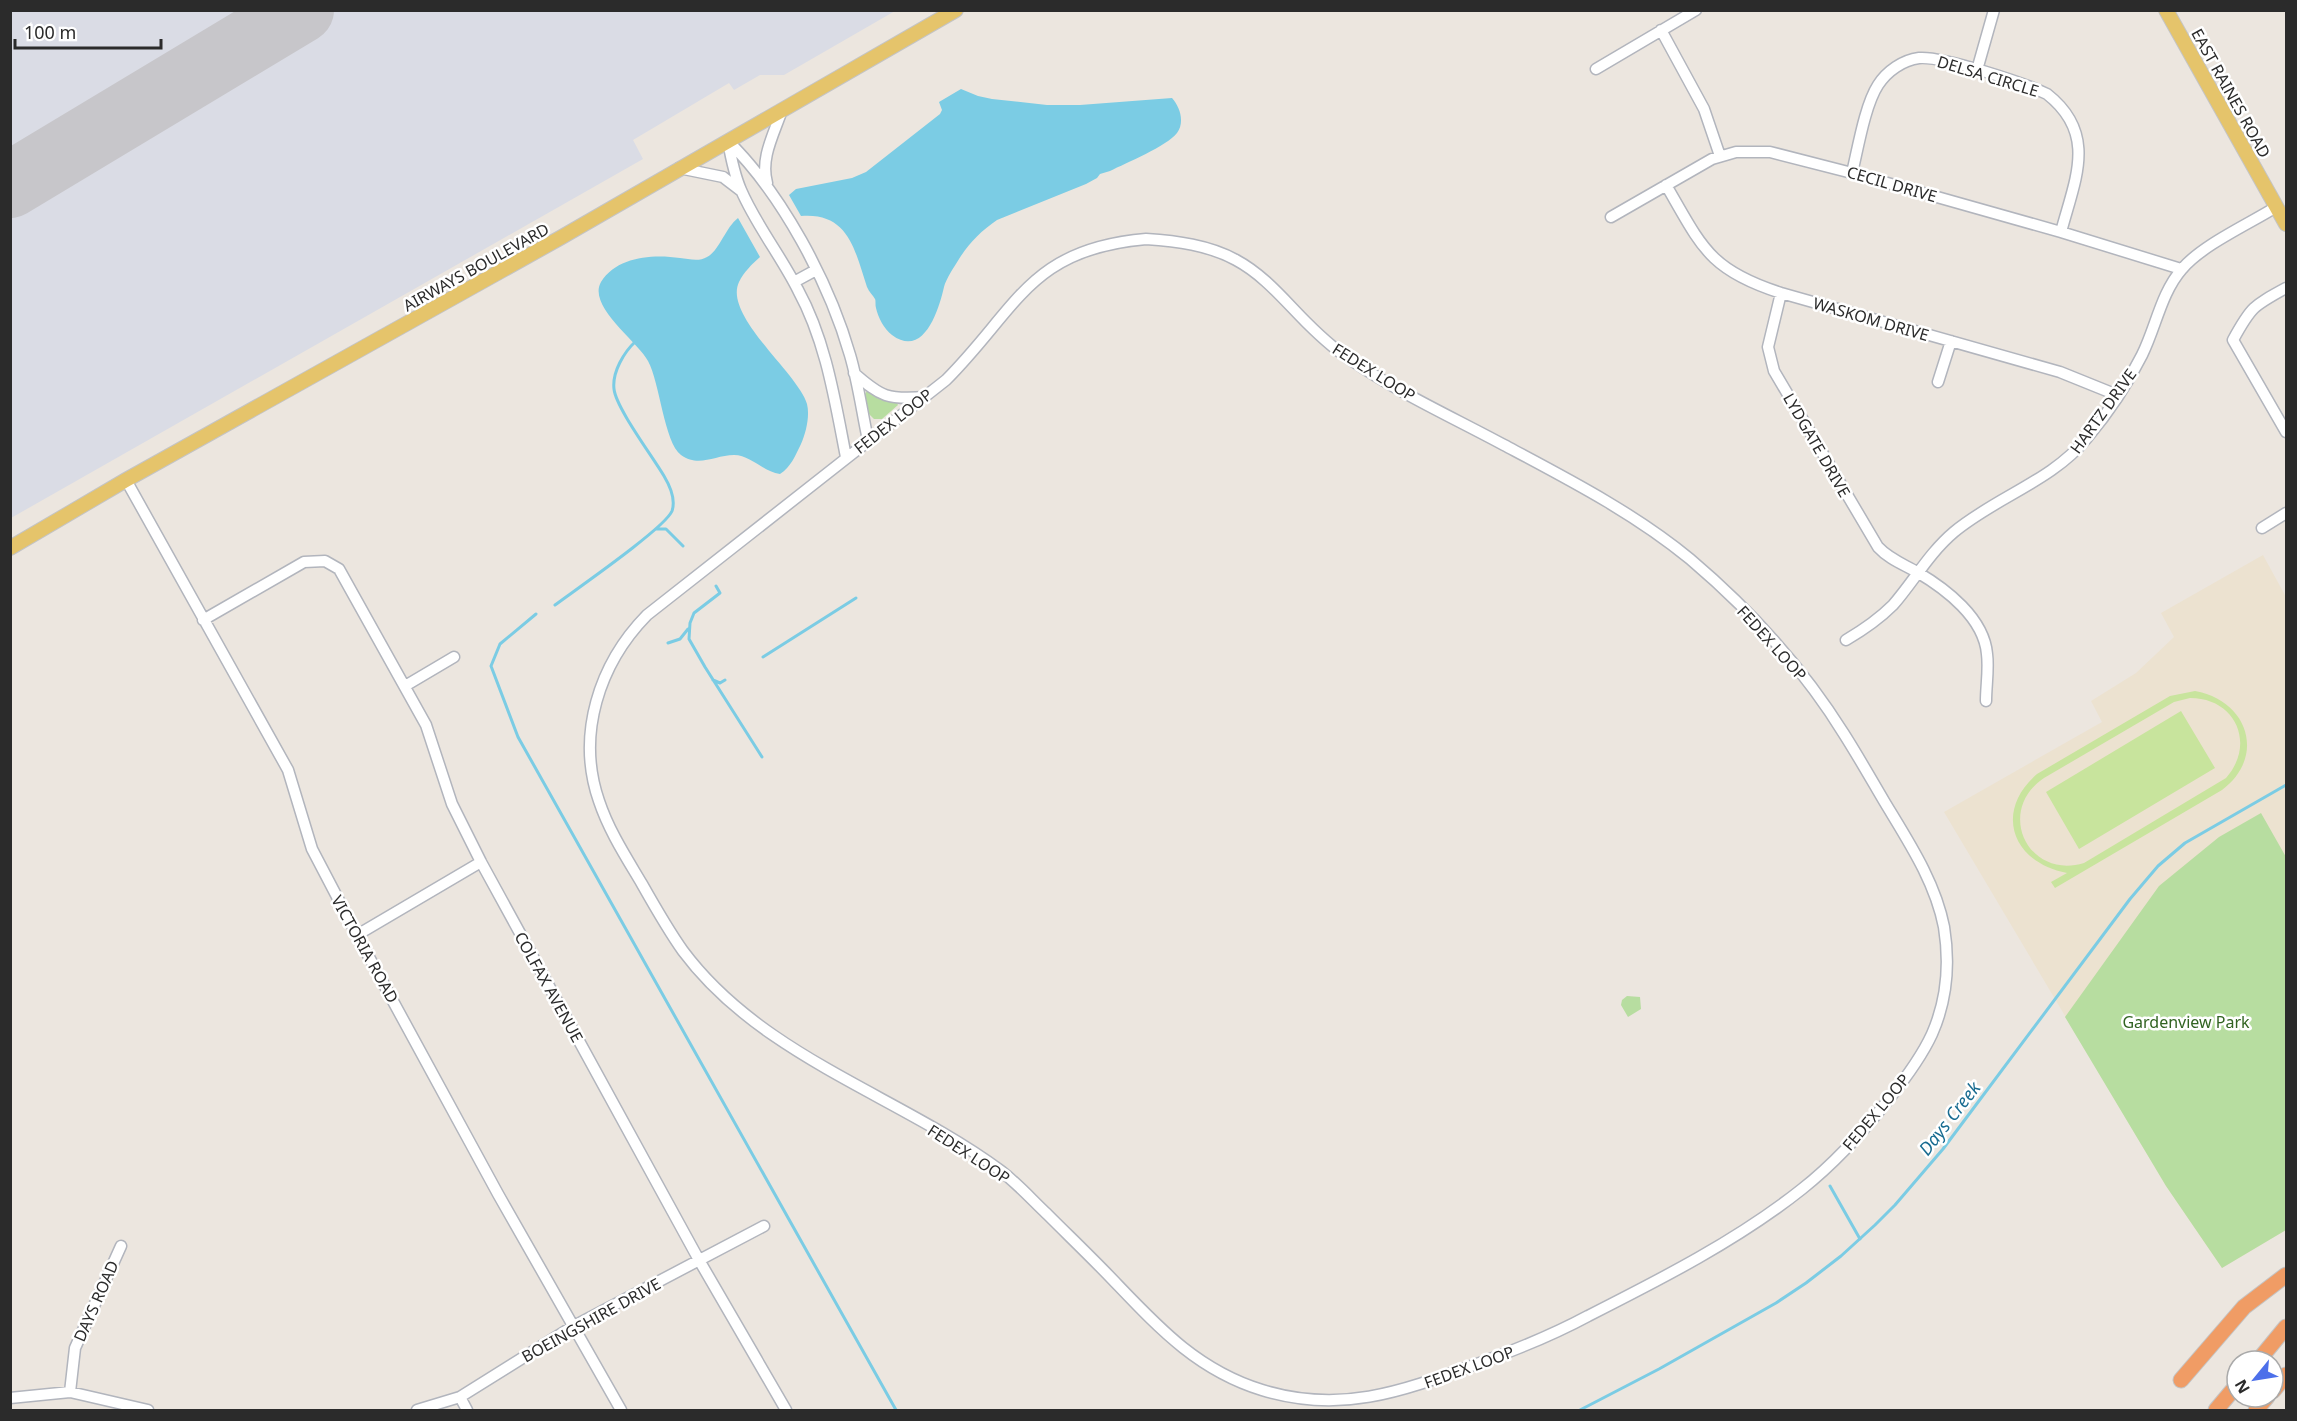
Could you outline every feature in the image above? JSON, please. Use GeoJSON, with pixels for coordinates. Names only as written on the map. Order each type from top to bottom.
{"type":"FeatureCollection","features":[{"type":"Feature","properties":{"kind":"highway"},"geometry":{"type":"LineString","coordinates":[[2181,1380],[2244,1307],[2286,1275]]}},
{"type":"Feature","properties":{"kind":"highway"},"geometry":{"type":"LineString","coordinates":[[2268,1349],[2286,1327]]}},
{"type":"Feature","properties":{"kind":"main road","name":"AIRWAYS BOULEVARD"},"geometry":{"type":"LineString","coordinates":[[10,548],[956,10]]}},
{"type":"Feature","properties":{"kind":"main road","name":"EAST RAINES ROAD"},"geometry":{"type":"LineString","coordinates":[[2166,10],[2286,224]]}},
{"type":"Feature","properties":{"kind":"street"},"geometry":{"type":"LineString","coordinates":[[1596,69],[1695,10]]}},
{"type":"Feature","properties":{"kind":"street"},"geometry":{"type":"LineString","coordinates":[[1977,70],[1994,10]]}},
{"type":"Feature","properties":{"kind":"street"},"geometry":{"type":"LineString","coordinates":[[1661,30],[1704,109],[1720,156]]}},
{"type":"Feature","properties":{"kind":"street","name":"DELSA CIRCLE"},"geometry":{"type":"LineString","coordinates":[[1852,173],[1874,93],[1890,71],[1908,61],[1928,58],[1977,70],[2047,94],[2056,101],[2071,120],[2079,142],[2079,161],[2061,232]]}},
{"type":"Feature","properties":{"kind":"street"},"geometry":{"type":"LineString","coordinates":[[768,186],[764,166],[783,110]]}},
{"type":"Feature","properties":{"kind":"street"},"geometry":{"type":"LineString","coordinates":[[728,141],[768,186],[816,270],[839,321],[854,373],[868,440]]}},
{"type":"Feature","properties":{"kind":"street"},"geometry":{"type":"LineString","coordinates":[[728,141],[734,171],[741,190],[794,282],[821,345],[846,457]]}},
{"type":"Feature","properties":{"kind":"street","name":"CECIL DRIVE"},"geometry":{"type":"LineString","coordinates":[[1611,217],[1702,163],[1720,156],[1748,151],[1770,152],[2061,232],[2181,269]]}},
{"type":"Feature","properties":{"kind":"street"},"geometry":{"type":"LineString","coordinates":[[679,168],[723,177],[741,190]]}},
{"type":"Feature","properties":{"kind":"street","name":"WASKOM DRIVE"},"geometry":{"type":"LineString","coordinates":[[1666,185],[1701,244],[1720,265],[1744,280],[1781,293],[2060,372],[2117,395]]}},
{"type":"Feature","properties":{"kind":"street","name":"HARTZ DRIVE"},"geometry":{"type":"LineString","coordinates":[[1846,640],[1883,614],[1943,542],[1965,523],[2048,473],[2069,457],[2089,435],[2141,356],[2168,290],[2181,269],[2200,253],[2276,207]]}},
{"type":"Feature","properties":{"kind":"street","name":"FEDEX LOOP"},"geometry":{"type":"LineString","coordinates":[[1146,239],[1168,240],[1220,252],[1236,260],[1272,287],[1321,337],[1358,365],[1414,398],[1572,481],[1643,524],[1712,579],[1791,661],[1844,733],[1929,881],[1943,927],[1948,963],[1935,1028],[1918,1060],[1857,1137],[1820,1174],[1785,1202],[1749,1227],[1643,1288],[1545,1338],[1404,1390],[1384,1396],[1344,1401],[1305,1400],[1278,1395],[1216,1371],[1172,1340],[1002,1172],[776,1037],[735,1007],[701,973],[674,938],[608,825],[594,787],[591,767],[592,728],[597,696],[609,666],[618,651],[646,615],[925,396],[966,360],[1018,295],[1050,268],[1079,253],[1109,243],[1146,239]]}},
{"type":"Feature","properties":{"kind":"street"},"geometry":{"type":"LineString","coordinates":[[794,282],[816,270]]}},
{"type":"Feature","properties":{"kind":"street"},"geometry":{"type":"LineString","coordinates":[[2286,288],[2260,302],[2249,312],[2233,340],[2286,432]]}},
{"type":"Feature","properties":{"kind":"street","name":"LYDGATE DRIVE"},"geometry":{"type":"LineString","coordinates":[[1781,293],[1768,347],[1774,371],[1872,539],[1893,560],[1918,573],[1958,603],[1979,629],[1988,655],[1986,701]]}},
{"type":"Feature","properties":{"kind":"street"},"geometry":{"type":"LineString","coordinates":[[1938,382],[1951,341]]}},
{"type":"Feature","properties":{"kind":"street"},"geometry":{"type":"LineString","coordinates":[[854,373],[872,389],[885,396],[902,399],[925,396]]}},
{"type":"Feature","properties":{"kind":"street","name":"VICTORIA ROAD"},"geometry":{"type":"LineString","coordinates":[[126,480],[288,770],[312,849],[357,935],[572,1327],[621,1410]]}},
{"type":"Feature","properties":{"kind":"street"},"geometry":{"type":"LineString","coordinates":[[2262,528],[2286,513]]}},
{"type":"Feature","properties":{"kind":"street","name":"COLFAX AVENUE"},"geometry":{"type":"LineString","coordinates":[[203,620],[304,561],[325,561],[339,569],[426,725],[452,804],[481,862],[699,1260],[786,1410]]}},
{"type":"Feature","properties":{"kind":"street"},"geometry":{"type":"LineString","coordinates":[[405,686],[454,657]]}},
{"type":"Feature","properties":{"kind":"street"},"geometry":{"type":"LineString","coordinates":[[357,935],[481,862]]}},
{"type":"Feature","properties":{"kind":"street","name":"BOEINGSHIRE DRIVE"},"geometry":{"type":"LineString","coordinates":[[417,1410],[460,1397],[572,1327],[764,1226]]}},
{"type":"Feature","properties":{"kind":"street","name":"DAYS ROAD"},"geometry":{"type":"LineString","coordinates":[[70,1392],[75,1348],[121,1246]]}},
{"type":"Feature","properties":{"kind":"street"},"geometry":{"type":"LineString","coordinates":[[10,1398],[70,1392],[148,1410]]}},
{"type":"Feature","properties":{"kind":"street"},"geometry":{"type":"LineString","coordinates":[[460,1397],[467,1410]]}},
{"type":"Feature","properties":{"kind":"shaded area"},"geometry":{"type":"Polygon","coordinates":[[[11,10],[895,11],[784,75],[760,75],[734,90],[729,83],[633,140],[643,159],[11,518],[11,10]]]}},
{"type":"Feature","properties":{"kind":"shaded area"},"geometry":{"type":"Polygon","coordinates":[[[2263,555],[2286,597],[2286,1230],[2222,1268],[2166,1186],[1944,812],[2102,722],[2091,701],[2136,673],[2174,637],[2161,613],[2263,555]]]}},
{"type":"Feature","properties":{"kind":"green space"},"geometry":{"type":"Polygon","coordinates":[[[867,391],[877,398],[898,405],[882,419],[874,419],[869,414],[865,394],[867,391]]]}},
{"type":"Feature","properties":{"kind":"green space"},"geometry":{"type":"Polygon","coordinates":[[[2195,691],[2213,697],[2228,706],[2239,718],[2245,732],[2247,747],[2244,762],[2236,777],[2222,790],[2055,888],[2051,882],[2067,873],[2033,859],[2022,847],[2015,834],[2013,819],[2016,804],[2023,789],[2037,774],[2170,696],[2195,691]],[[2190,698],[2174,702],[2044,778],[2029,792],[2022,808],[2020,824],[2025,839],[2034,852],[2047,862],[2064,866],[2084,863],[2226,778],[2235,765],[2240,751],[2240,738],[2230,714],[2206,700],[2190,698]]]}},
{"type":"Feature","properties":{"kind":"green space"},"geometry":{"type":"Polygon","coordinates":[[[2181,711],[2215,768],[2079,849],[2046,792],[2181,711]]]}},
{"type":"Feature","properties":{"kind":"green space","name":"Gardenview Park"},"geometry":{"type":"Polygon","coordinates":[[[2261,813],[2286,857],[2286,1230],[2222,1268],[2166,1186],[2065,1017],[2159,886],[2219,837],[2261,813]]]}},
{"type":"Feature","properties":{"kind":"green space"},"geometry":{"type":"Polygon","coordinates":[[[1627,996],[1640,997],[1641,1009],[1628,1017],[1621,1005],[1622,1000],[1627,996]]]}},
{"type":"Feature","properties":{"kind":"water"},"geometry":{"type":"Polygon","coordinates":[[[961,89],[992,99],[1047,105],[1080,105],[1172,98],[1179,110],[1181,124],[1172,138],[1146,154],[1100,174],[1086,184],[991,224],[971,243],[953,269],[928,328],[913,341],[903,341],[886,330],[882,323],[875,299],[867,287],[848,237],[830,220],[817,216],[801,216],[789,195],[796,189],[852,178],[866,172],[940,114],[942,110],[939,102],[961,89]]]}},
{"type":"Feature","properties":{"kind":"water"},"geometry":{"type":"Polygon","coordinates":[[[738,218],[760,257],[748,268],[739,282],[737,296],[742,311],[751,327],[801,391],[808,409],[807,424],[801,444],[790,465],[780,474],[740,456],[701,461],[688,459],[681,455],[670,438],[648,361],[607,313],[599,292],[601,282],[608,273],[626,262],[659,256],[704,259],[712,254],[738,218]]]}},
{"type":"Feature","properties":{"kind":"waterway"},"geometry":{"type":"LineString","coordinates":[[555,605],[654,531],[672,511],[673,497],[668,484],[621,408],[614,389],[615,376],[620,363],[636,341]]}},
{"type":"Feature","properties":{"kind":"waterway"},"geometry":{"type":"LineString","coordinates":[[656,529],[666,529],[683,546]]}},
{"type":"Feature","properties":{"kind":"waterway"},"geometry":{"type":"LineString","coordinates":[[716,586],[720,593],[694,613],[690,623],[689,639],[762,757]]}},
{"type":"Feature","properties":{"kind":"waterway"},"geometry":{"type":"LineString","coordinates":[[763,657],[856,598]]}},
{"type":"Feature","properties":{"kind":"waterway"},"geometry":{"type":"LineString","coordinates":[[536,614],[500,644],[491,666],[518,737],[896,1410]]}},
{"type":"Feature","properties":{"kind":"waterway"},"geometry":{"type":"LineString","coordinates":[[668,643],[680,639],[688,629]]}},
{"type":"Feature","properties":{"kind":"waterway"},"geometry":{"type":"LineString","coordinates":[[713,680],[720,683],[725,680]]}},
{"type":"Feature","properties":{"kind":"waterway","name":"Days Creek"},"geometry":{"type":"LineString","coordinates":[[1580,1410],[1659,1369],[1776,1303],[1841,1256],[1895,1205],[1943,1149],[2130,899],[2158,866],[2185,843],[2286,785]]}},
{"type":"Feature","properties":{"kind":"waterway"},"geometry":{"type":"LineString","coordinates":[[1830,1186],[1860,1239]]}},
{"type":"Feature","properties":{"kind":"runway"},"geometry":{"type":"LineString","coordinates":[[10,185],[301,10]]}}]}
